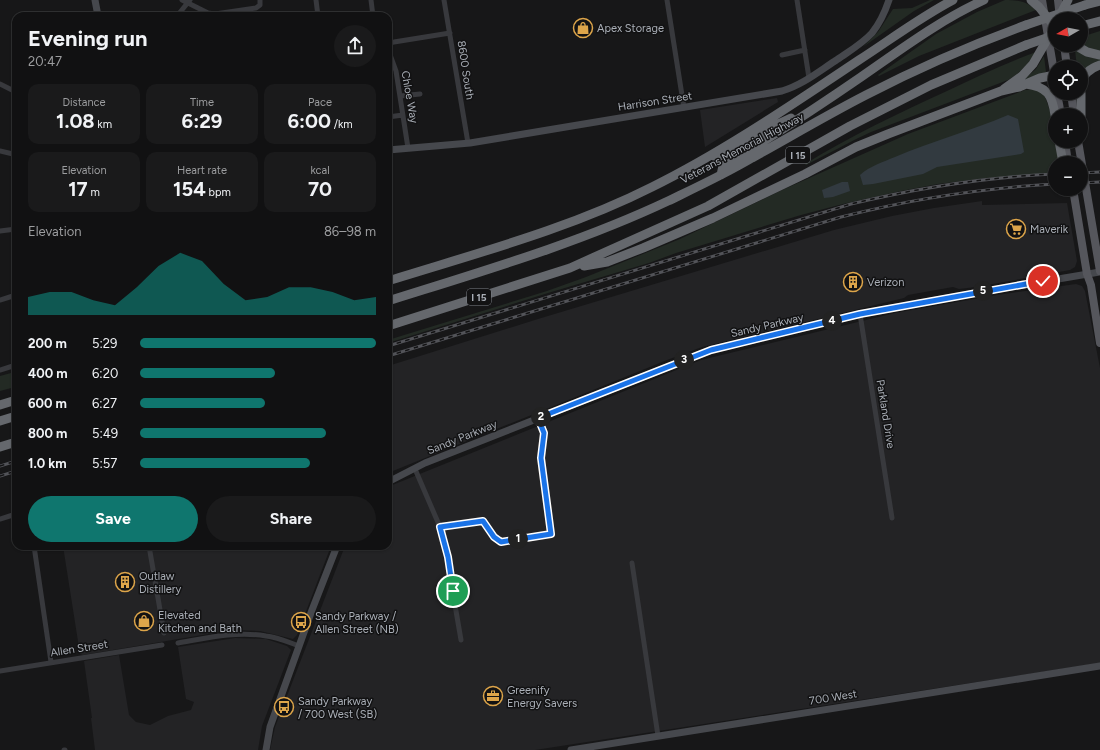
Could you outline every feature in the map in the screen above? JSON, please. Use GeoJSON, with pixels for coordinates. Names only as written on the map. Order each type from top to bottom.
{"type":"FeatureCollection","features":[{"type":"Feature","properties":{"kind":"highway"},"geometry":{"type":"LineString","coordinates":[[392,280],[554,229],[653,187],[744,135],[852,65],[910,25],[953,0]]}},
{"type":"Feature","properties":{"kind":"highway"},"geometry":{"type":"LineString","coordinates":[[721,175],[723,166],[811,110],[917,38],[984,0]]}},
{"type":"Feature","properties":{"kind":"highway"},"geometry":{"type":"LineString","coordinates":[[1030,0],[1040,7],[1048,19]]}},
{"type":"Feature","properties":{"kind":"highway"},"geometry":{"type":"LineString","coordinates":[[1063,12],[1068,0]]}},
{"type":"Feature","properties":{"kind":"highway","name":"Veterans Memorial Highway"},"geometry":{"type":"LineString","coordinates":[[392,300],[603,230],[721,175],[840,108],[907,74],[950,55],[1026,26],[1100,1]]}},
{"type":"Feature","properties":{"kind":"highway"},"geometry":{"type":"LineString","coordinates":[[1088,24],[1100,21]]}},
{"type":"Feature","properties":{"kind":"highway","name":"I 15"},"geometry":{"type":"LineString","coordinates":[[392,325],[570,268],[708,206],[850,126],[931,85],[1026,45],[1048,38]]}},
{"type":"Feature","properties":{"kind":"highway"},"geometry":{"type":"LineString","coordinates":[[1001,91],[1028,71],[1048,43]]}},
{"type":"Feature","properties":{"kind":"highway"},"geometry":{"type":"LineString","coordinates":[[1087,52],[1100,55]]}},
{"type":"Feature","properties":{"kind":"highway"},"geometry":{"type":"LineString","coordinates":[[1088,72],[1100,65]]}},
{"type":"Feature","properties":{"kind":"highway"},"geometry":{"type":"LineString","coordinates":[[570,268],[607,262],[643,248],[713,218],[862,145],[888,134],[1001,91],[1026,84],[1040,78],[1048,77]]}},
{"type":"Feature","properties":{"kind":"highway"},"geometry":{"type":"LineString","coordinates":[[1026,84],[1041,87],[1048,93],[1054,108]]}},
{"type":"Feature","properties":{"kind":"highway"},"geometry":{"type":"LineString","coordinates":[[632,197],[645,194],[751,140],[778,124],[811,110]]}},
{"type":"Feature","properties":{"kind":"highway"},"geometry":{"type":"LineString","coordinates":[[0,405],[12,401]]}},
{"type":"Feature","properties":{"kind":"highway"},"geometry":{"type":"LineString","coordinates":[[0,421],[12,417]]}},
{"type":"Feature","properties":{"kind":"highway"},"geometry":{"type":"LineString","coordinates":[[0,447],[12,443]]}},
{"type":"Feature","properties":{"kind":"main road"},"geometry":{"type":"LineString","coordinates":[[1042,0],[1048,25]]}},
{"type":"Feature","properties":{"kind":"main road"},"geometry":{"type":"LineString","coordinates":[[1058,0],[1059,12]]}},
{"type":"Feature","properties":{"kind":"main road"},"geometry":{"type":"LineString","coordinates":[[1079,148],[1100,271]]}},
{"type":"Feature","properties":{"kind":"main road"},"geometry":{"type":"LineString","coordinates":[[1073,196],[1087,274],[1091,285],[1100,343]]}},
{"type":"Feature","properties":{"kind":"street"},"geometry":{"type":"LineString","coordinates":[[95,0],[97,12]]}},
{"type":"Feature","properties":{"kind":"street"},"geometry":{"type":"LineString","coordinates":[[182,0],[189,1],[206,12]]}},
{"type":"Feature","properties":{"kind":"street"},"geometry":{"type":"LineString","coordinates":[[316,0],[318,12]]}},
{"type":"Feature","properties":{"kind":"street"},"geometry":{"type":"LineString","coordinates":[[370,0],[372,12]]}},
{"type":"Feature","properties":{"kind":"street","name":"8600 South"},"geometry":{"type":"LineString","coordinates":[[444,0],[468,143]]}},
{"type":"Feature","properties":{"kind":"street"},"geometry":{"type":"LineString","coordinates":[[667,0],[684,108]]}},
{"type":"Feature","properties":{"kind":"street"},"geometry":{"type":"LineString","coordinates":[[797,0],[809,78]]}},
{"type":"Feature","properties":{"kind":"street","name":"Harrison Street"},"geometry":{"type":"LineString","coordinates":[[392,150],[468,143],[782,92],[809,78],[854,48],[872,32],[885,11],[889,0]]}},
{"type":"Feature","properties":{"kind":"street"},"geometry":{"type":"LineString","coordinates":[[181,12],[189,1]]}},
{"type":"Feature","properties":{"kind":"street"},"geometry":{"type":"LineString","coordinates":[[229,12],[250,9],[260,3]]}},
{"type":"Feature","properties":{"kind":"street"},"geometry":{"type":"LineString","coordinates":[[392,43],[450,33]]}},
{"type":"Feature","properties":{"kind":"street"},"geometry":{"type":"LineString","coordinates":[[782,55],[805,50]]}},
{"type":"Feature","properties":{"kind":"street","name":"Chloe Way"},"geometry":{"type":"LineString","coordinates":[[392,60],[396,72],[408,148]]}},
{"type":"Feature","properties":{"kind":"street"},"geometry":{"type":"LineString","coordinates":[[0,84],[12,90]]}},
{"type":"Feature","properties":{"kind":"street"},"geometry":{"type":"LineString","coordinates":[[400,96],[420,94]]}},
{"type":"Feature","properties":{"kind":"street"},"geometry":{"type":"LineString","coordinates":[[392,116],[403,115]]}},
{"type":"Feature","properties":{"kind":"street"},"geometry":{"type":"LineString","coordinates":[[0,151],[12,154]]}},
{"type":"Feature","properties":{"kind":"street"},"geometry":{"type":"LineString","coordinates":[[0,231],[12,230]]}},
{"type":"Feature","properties":{"kind":"street","name":"Sandy Parkway"},"geometry":{"type":"LineString","coordinates":[[392,480],[415,468],[711,350],[860,314],[1100,271]]}},
{"type":"Feature","properties":{"kind":"street"},"geometry":{"type":"LineString","coordinates":[[0,300],[12,296]]}},
{"type":"Feature","properties":{"kind":"street","name":"Parkland Drive"},"geometry":{"type":"LineString","coordinates":[[860,314],[892,518]]}},
{"type":"Feature","properties":{"kind":"street"},"geometry":{"type":"LineString","coordinates":[[0,370],[12,366]]}},
{"type":"Feature","properties":{"kind":"street"},"geometry":{"type":"LineString","coordinates":[[440,527],[483,521],[494,537],[501,542],[551,534],[541,458],[544,433],[538,418]]}},
{"type":"Feature","properties":{"kind":"street"},"geometry":{"type":"LineString","coordinates":[[415,468],[440,527],[448,557],[461,640]]}},
{"type":"Feature","properties":{"kind":"street"},"geometry":{"type":"LineString","coordinates":[[0,519],[12,515]]}},
{"type":"Feature","properties":{"kind":"street"},"geometry":{"type":"LineString","coordinates":[[35,550],[51,662]]}},
{"type":"Feature","properties":{"kind":"street"},"geometry":{"type":"LineString","coordinates":[[149,550],[164,633]]}},
{"type":"Feature","properties":{"kind":"street"},"geometry":{"type":"LineString","coordinates":[[266,750],[270,727],[299,646],[336,550]]}},
{"type":"Feature","properties":{"kind":"street"},"geometry":{"type":"LineString","coordinates":[[632,563],[658,736]]}},
{"type":"Feature","properties":{"kind":"street"},"geometry":{"type":"LineString","coordinates":[[178,643],[223,635],[244,634],[266,636],[299,646]]}},
{"type":"Feature","properties":{"kind":"street","name":"Allen Street"},"geometry":{"type":"LineString","coordinates":[[0,671],[162,645]]}},
{"type":"Feature","properties":{"kind":"street","name":"700 West"},"geometry":{"type":"LineString","coordinates":[[570,750],[1100,666]]}},
{"type":"Feature","properties":{"kind":"shaded area"},"geometry":{"type":"Polygon","coordinates":[[[930,0],[934,0],[914,11],[863,47],[878,32],[893,9],[912,8],[930,0]]]}},
{"type":"Feature","properties":{"kind":"shaded area"},"geometry":{"type":"Polygon","coordinates":[[[1005,0],[1021,2],[1036,10],[919,56],[879,76],[878,75],[936,34],[977,12],[1005,0]]]}},
{"type":"Feature","properties":{"kind":"shaded area"},"geometry":{"type":"Polygon","coordinates":[[[1100,31],[1100,51],[1088,48],[1088,35],[1100,31]]]}},
{"type":"Feature","properties":{"kind":"shaded area"},"geometry":{"type":"Polygon","coordinates":[[[1036,52],[1024,68],[1008,80],[871,132],[806,165],[805,164],[857,134],[893,116],[991,70],[1036,52]]]}},
{"type":"Feature","properties":{"kind":"shaded area"},"geometry":{"type":"Polygon","coordinates":[[[1075,52],[1079,52],[1088,57],[1100,59],[1100,62],[1088,70],[1088,60],[1076,60],[1075,52]]]}},
{"type":"Feature","properties":{"kind":"shaded area"},"geometry":{"type":"Polygon","coordinates":[[[1044,56],[1046,72],[1021,82],[1036,69],[1044,56]]]}},
{"type":"Feature","properties":{"kind":"shaded area"},"geometry":{"type":"Polygon","coordinates":[[[1034,89],[1040,91],[1044,95],[1047,103],[1048,108],[1048,148],[1057,148],[1058,156],[1048,156],[1048,174],[988,178],[938,184],[843,204],[801,215],[676,253],[649,263],[392,342],[392,339],[547,291],[586,277],[680,239],[780,191],[908,134],[1025,90],[1034,89]]]}},
{"type":"Feature","properties":{"kind":"shaded area"},"geometry":{"type":"Polygon","coordinates":[[[777,98],[778,102],[705,147],[700,110],[777,98]]]}},
{"type":"Feature","properties":{"kind":"shaded area"},"geometry":{"type":"Polygon","coordinates":[[[1008,115],[1018,119],[1024,152],[1021,154],[937,167],[923,174],[863,185],[860,175],[877,164],[1008,115]]]}},
{"type":"Feature","properties":{"kind":"shaded area"},"geometry":{"type":"Polygon","coordinates":[[[842,182],[848,182],[850,191],[833,197],[824,198],[822,190],[842,182]]]}},
{"type":"Feature","properties":{"kind":"shaded area"},"geometry":{"type":"Polygon","coordinates":[[[982,201],[982,205],[1067,203],[1077,261],[1075,267],[1070,270],[976,287],[959,289],[953,287],[908,295],[904,298],[702,347],[392,471],[392,365],[834,230],[892,216],[982,201]]]}},
{"type":"Feature","properties":{"kind":"shaded area"},"geometry":{"type":"Polygon","coordinates":[[[1076,284],[1082,286],[1085,291],[1100,368],[1100,663],[535,750],[270,750],[275,727],[343,550],[392,550],[392,485],[701,360],[895,313],[997,295],[1076,284]]]}},
{"type":"Feature","properties":{"kind":"shaded area"},"geometry":{"type":"Polygon","coordinates":[[[11,373],[12,388],[0,391],[0,376],[11,373]]]}},
{"type":"Feature","properties":{"kind":"shaded area"},"geometry":{"type":"Polygon","coordinates":[[[64,550],[329,550],[297,635],[293,639],[260,631],[232,630],[83,655],[80,654],[64,550]]]}},
{"type":"Feature","properties":{"kind":"shaded area"},"geometry":{"type":"Polygon","coordinates":[[[235,638],[266,639],[287,646],[291,650],[262,726],[258,750],[95,750],[84,661],[119,655],[129,715],[136,722],[150,725],[168,716],[191,710],[194,702],[186,699],[178,647],[235,638]]]}},
{"type":"Feature","properties":{"kind":"railway"},"geometry":{"type":"LineString","coordinates":[[1088,173],[1100,172]]}},
{"type":"Feature","properties":{"kind":"railway"},"geometry":{"type":"LineString","coordinates":[[392,345],[851,204],[952,184],[1048,174]]}},
{"type":"Feature","properties":{"kind":"railway"},"geometry":{"type":"LineString","coordinates":[[1088,183],[1100,182]]}},
{"type":"Feature","properties":{"kind":"railway"},"geometry":{"type":"LineString","coordinates":[[392,355],[841,217],[947,195],[1001,188],[1048,185]]}},
{"type":"Feature","properties":{"kind":"railway"},"geometry":{"type":"LineString","coordinates":[[0,466],[12,462]]}},
{"type":"Feature","properties":{"kind":"railway"},"geometry":{"type":"LineString","coordinates":[[0,476],[12,472]]}},
{"type":"Feature","properties":{"kind":"place","name":"Apex Storage"},"geometry":{"type":"Point","coordinates":[583,28]}},
{"type":"Feature","properties":{"kind":"place","name":"Maverik"},"geometry":{"type":"Point","coordinates":[1016,229]}},
{"type":"Feature","properties":{"kind":"place","name":"Verizon"},"geometry":{"type":"Point","coordinates":[853,282]}},
{"type":"Feature","properties":{"kind":"place","name":"Outlaw Distillery"},"geometry":{"type":"Point","coordinates":[125,582]}},
{"type":"Feature","properties":{"kind":"place","name":"Elevated Kitchen and Bath"},"geometry":{"type":"Point","coordinates":[144,621]}},
{"type":"Feature","properties":{"kind":"place","name":"Sandy Parkway / Allen Street (NB)"},"geometry":{"type":"Point","coordinates":[301,622]}},
{"type":"Feature","properties":{"kind":"place","name":"Greenify Energy Savers"},"geometry":{"type":"Point","coordinates":[493,696]}},
{"type":"Feature","properties":{"kind":"place","name":"Sandy Parkway / 700 West (SB)"},"geometry":{"type":"Point","coordinates":[284,707]}},
{"type":"Feature","properties":{"kind":"route"},"geometry":{"type":"LineString","coordinates":[[453,591],[448,557],[440,527],[483,521],[494,537],[501,542],[551,534],[541,458],[544,433],[538,418],[711,350],[860,314],[1043,281]]}}]}
